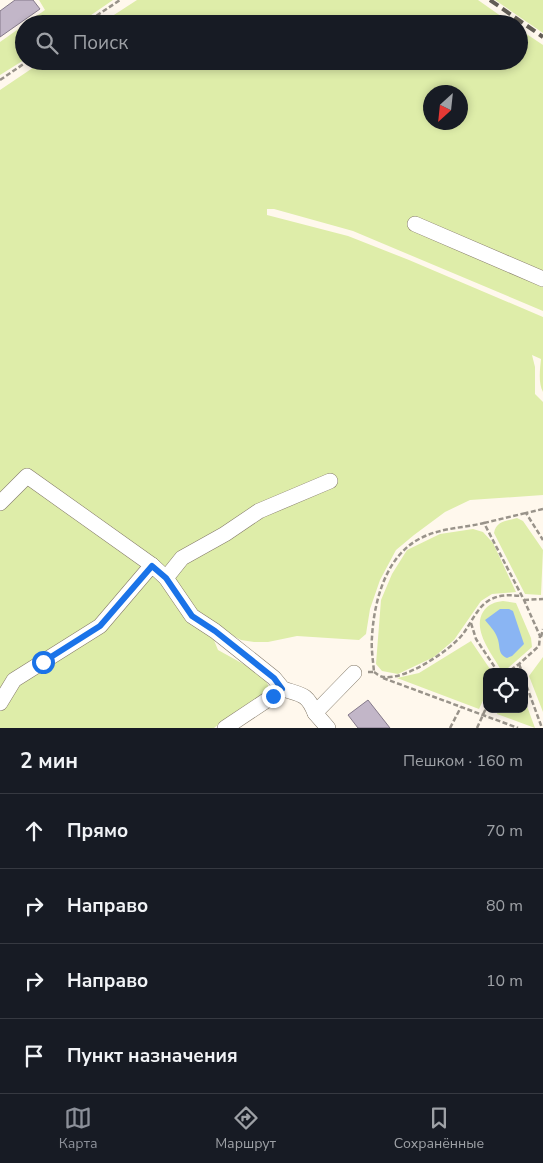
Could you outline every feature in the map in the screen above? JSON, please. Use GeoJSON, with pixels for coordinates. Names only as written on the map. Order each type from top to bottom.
{"type":"FeatureCollection","features":[{"type":"Feature","properties":{"kind":"lane"},"geometry":{"type":"LineString","coordinates":[[414,224],[543,279]]}},
{"type":"Feature","properties":{"kind":"lane"},"geometry":{"type":"LineString","coordinates":[[0,503],[27,476],[152,566],[166,578],[192,616],[215,631],[274,678],[282,689],[304,696],[311,701],[315,713],[328,728]]}},
{"type":"Feature","properties":{"kind":"lane"},"geometry":{"type":"LineString","coordinates":[[166,578],[182,558],[259,512],[330,481]]}},
{"type":"Feature","properties":{"kind":"lane"},"geometry":{"type":"LineString","coordinates":[[0,703],[14,680],[100,626],[152,566]]}},
{"type":"Feature","properties":{"kind":"lane"},"geometry":{"type":"LineString","coordinates":[[315,713],[354,673]]}},
{"type":"Feature","properties":{"kind":"lane"},"geometry":{"type":"LineString","coordinates":[[225,728],[282,689]]}},
{"type":"Feature","properties":{"kind":"path"},"geometry":{"type":"LineString","coordinates":[[98,15],[120,0]]}},
{"type":"Feature","properties":{"kind":"path"},"geometry":{"type":"LineString","coordinates":[[0,80],[15,70]]}},
{"type":"Feature","properties":{"kind":"path"},"geometry":{"type":"LineString","coordinates":[[374,672],[372,638],[382,585],[394,561],[403,550],[420,538],[448,528],[484,523],[543,509]]}},
{"type":"Feature","properties":{"kind":"path"},"geometry":{"type":"LineString","coordinates":[[526,513],[543,540]]}},
{"type":"Feature","properties":{"kind":"path"},"geometry":{"type":"LineString","coordinates":[[484,523],[524,600],[540,636],[540,641]]}},
{"type":"Feature","properties":{"kind":"path"},"geometry":{"type":"LineString","coordinates":[[382,677],[397,676],[432,659],[448,648],[462,635],[486,602],[499,595],[522,596]]}},
{"type":"Feature","properties":{"kind":"path"},"geometry":{"type":"LineString","coordinates":[[524,600],[543,599]]}},
{"type":"Feature","properties":{"kind":"path"},"geometry":{"type":"LineString","coordinates":[[471,622],[476,639],[495,668]]}},
{"type":"Feature","properties":{"kind":"path"},"geometry":{"type":"LineString","coordinates":[[514,668],[539,646],[543,629]]}},
{"type":"Feature","properties":{"kind":"path"},"geometry":{"type":"LineString","coordinates":[[519,664],[520,668]]}},
{"type":"Feature","properties":{"kind":"path"},"geometry":{"type":"LineString","coordinates":[[354,673],[374,672],[382,677],[482,716],[518,728]]}},
{"type":"Feature","properties":{"kind":"path"},"geometry":{"type":"LineString","coordinates":[[528,690],[542,728]]}},
{"type":"Feature","properties":{"kind":"path"},"geometry":{"type":"LineString","coordinates":[[450,728],[462,707]]}},
{"type":"Feature","properties":{"kind":"path"},"geometry":{"type":"LineString","coordinates":[[477,728],[484,713]]}},
{"type":"Feature","properties":{"kind":"green space"},"geometry":{"type":"Polygon","coordinates":[[[39,0],[113,0],[91,15],[38,15],[45,10],[39,0]]]}},
{"type":"Feature","properties":{"kind":"green space"},"geometry":{"type":"Polygon","coordinates":[[[137,0],[478,0],[499,15],[114,15],[137,0]]]}},
{"type":"Feature","properties":{"kind":"green space"},"geometry":{"type":"Polygon","coordinates":[[[495,0],[543,0],[543,33],[528,23],[528,15],[517,15],[495,0]]]}},
{"type":"Feature","properties":{"kind":"green space"},"geometry":{"type":"Polygon","coordinates":[[[15,31],[15,66],[0,75],[0,42],[15,31]]]}},
{"type":"Feature","properties":{"kind":"green space"},"geometry":{"type":"Polygon","coordinates":[[[528,35],[543,45],[543,311],[353,231],[274,209],[267,209],[267,215],[348,236],[543,317],[543,392],[540,380],[541,359],[532,355],[535,367],[535,394],[543,402],[543,495],[470,500],[445,512],[414,535],[396,550],[380,580],[370,609],[366,634],[359,640],[297,636],[268,642],[254,642],[241,640],[217,627],[211,633],[218,650],[263,675],[271,691],[234,713],[214,728],[0,728],[0,90],[30,70],[528,70],[528,35]]]}},
{"type":"Feature","properties":{"kind":"green space"},"geometry":{"type":"Polygon","coordinates":[[[517,518],[523,521],[543,550],[541,595],[525,594],[494,533],[499,524],[517,518]]]}},
{"type":"Feature","properties":{"kind":"green space"},"geometry":{"type":"Polygon","coordinates":[[[473,529],[483,532],[493,543],[516,592],[492,594],[481,601],[454,640],[434,657],[398,674],[382,671],[376,664],[381,600],[392,574],[407,550],[440,534],[473,529]]]}},
{"type":"Feature","properties":{"kind":"green space"},"geometry":{"type":"Polygon","coordinates":[[[497,602],[516,603],[531,638],[532,647],[508,668],[500,668],[481,634],[480,619],[483,612],[487,607],[497,602]]]}},
{"type":"Feature","properties":{"kind":"green space"},"geometry":{"type":"Polygon","coordinates":[[[471,641],[489,668],[483,668],[483,700],[479,709],[397,678],[419,673],[471,641]]]}},
{"type":"Feature","properties":{"kind":"green space"},"geometry":{"type":"Polygon","coordinates":[[[543,657],[543,712],[529,676],[543,657]]]}},
{"type":"Feature","properties":{"kind":"green space"},"geometry":{"type":"Polygon","coordinates":[[[528,709],[535,728],[497,714],[528,713],[528,709]]]}},
{"type":"Feature","properties":{"kind":"water"},"geometry":{"type":"Polygon","coordinates":[[[500,609],[513,611],[524,644],[512,656],[507,658],[500,652],[496,635],[485,620],[500,609]]]}},
{"type":"Feature","properties":{"kind":"building"},"geometry":{"type":"Polygon","coordinates":[[[15,0],[33,0],[40,9],[31,15],[15,15],[15,26],[0,37],[0,11],[15,0]]]}},
{"type":"Feature","properties":{"kind":"building"},"geometry":{"type":"Polygon","coordinates":[[[368,700],[390,728],[358,728],[348,715],[368,700]]]}},
{"type":"Feature","properties":{"kind":"railway"},"geometry":{"type":"LineString","coordinates":[[490,0],[511,15]]}},
{"type":"Feature","properties":{"kind":"railway"},"geometry":{"type":"LineString","coordinates":[[528,27],[543,37]]}},
{"type":"Feature","properties":{"kind":"route"},"geometry":{"type":"LineString","coordinates":[[43,662],[100,626],[152,566],[166,578],[192,616],[215,631],[274,678],[282,689],[273,696]]}}]}
